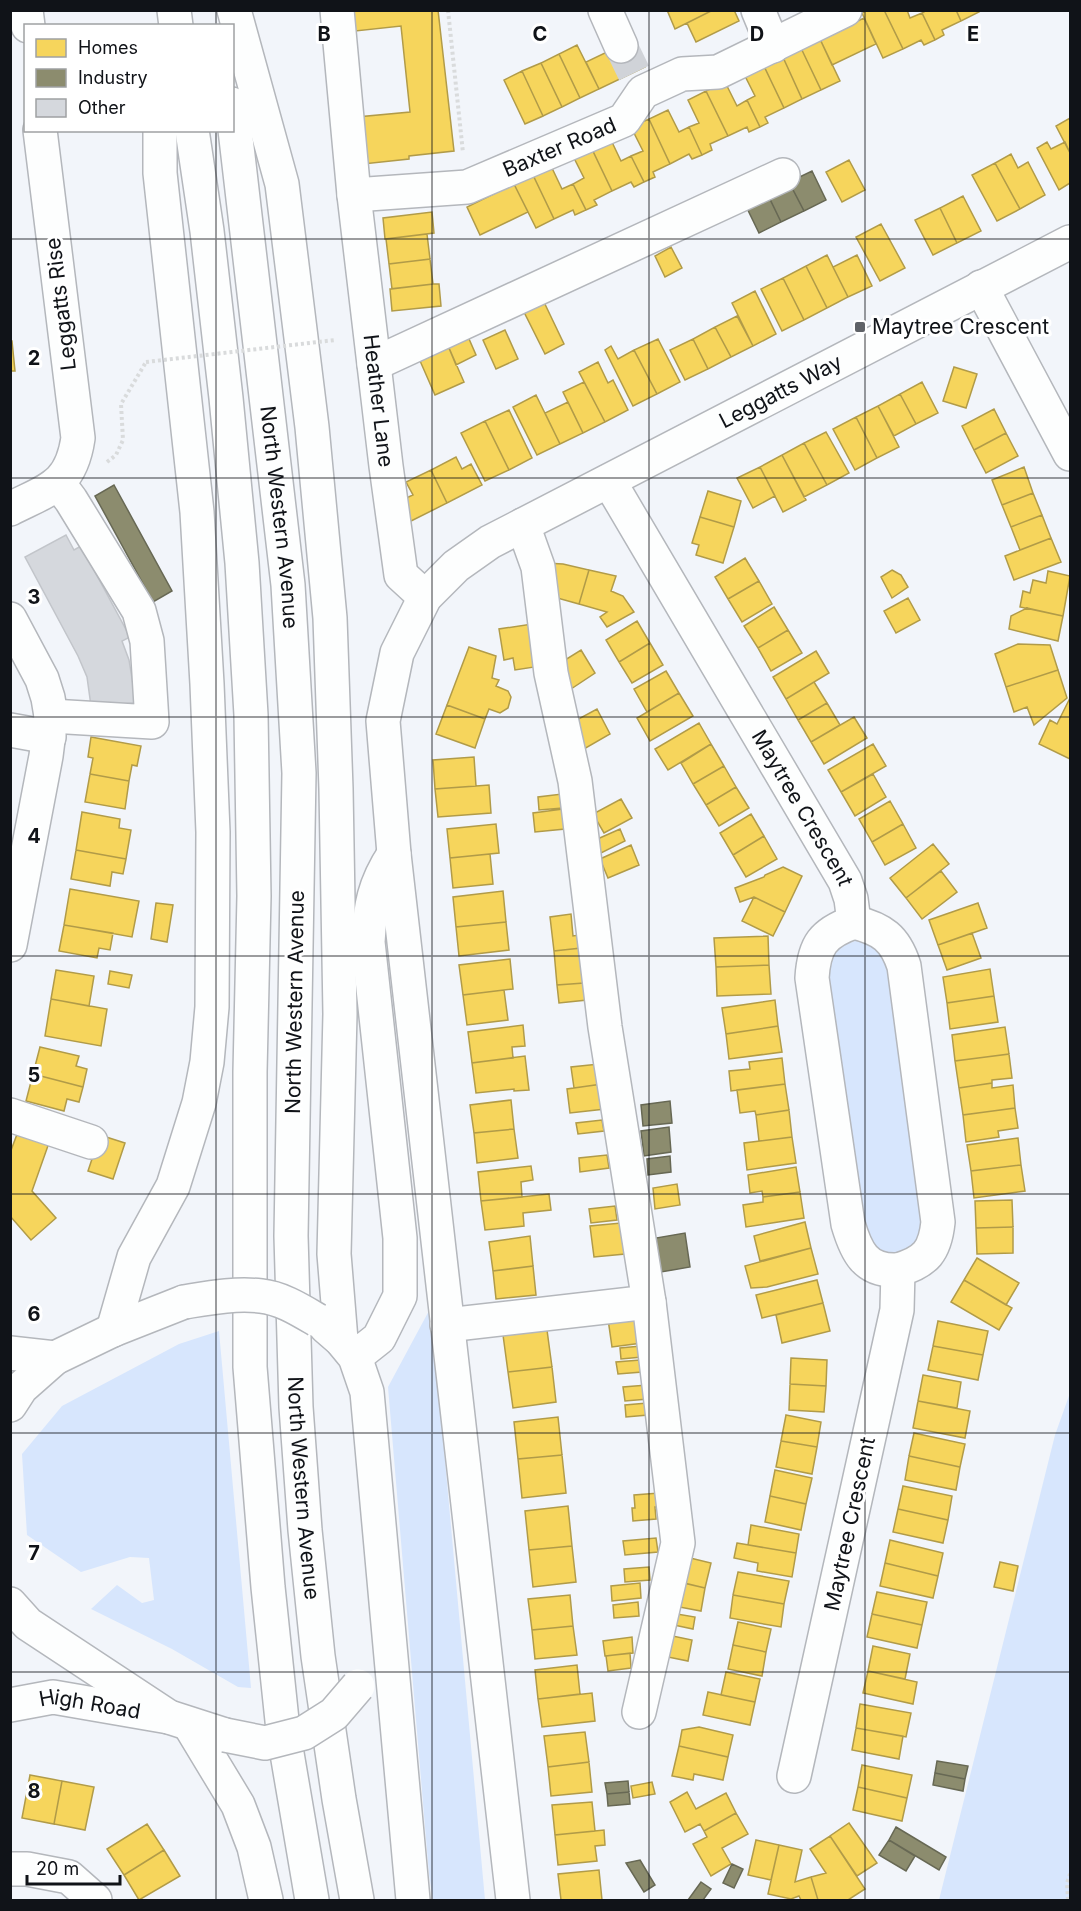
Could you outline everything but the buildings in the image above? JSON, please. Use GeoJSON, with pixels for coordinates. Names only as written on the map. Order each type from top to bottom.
{"type":"FeatureCollection","features":[{"type":"Feature","properties":{"kind":"main road"},"geometry":{"type":"LineString","coordinates":[[234,10],[282,184],[312,427],[330,618],[340,1014],[334,1254],[338,1339]]}},
{"type":"Feature","properties":{"kind":"main road","name":"Heather Lane"},"geometry":{"type":"LineString","coordinates":[[337,10],[354,195],[401,574],[425,597]]}},
{"type":"Feature","properties":{"kind":"main road"},"geometry":{"type":"LineString","coordinates":[[605,10],[633,70],[682,74],[718,72],[845,10]]}},
{"type":"Feature","properties":{"kind":"main road"},"geometry":{"type":"LineString","coordinates":[[758,10],[772,45]]}},
{"type":"Feature","properties":{"kind":"main road","name":"Baxter Road"},"geometry":{"type":"LineString","coordinates":[[354,195],[467,187],[624,120],[633,70]]}},
{"type":"Feature","properties":{"kind":"main road","name":"North Western Avenue"},"geometry":{"type":"LineString","coordinates":[[234,121],[288,585],[299,773],[291,1236],[296,1407],[305,1530],[318,1656],[357,1900]]}},
{"type":"Feature","properties":{"kind":"main road","name":"Leggatts Rise"},"geometry":{"type":"LineString","coordinates":[[40,132],[78,438],[76,452],[62,480]]}},
{"type":"Feature","properties":{"kind":"main road"},"geometry":{"type":"LineString","coordinates":[[113,1330],[134,1257],[173,1186],[196,1113],[207,1062],[212,1007],[213,832],[197,512],[160,173],[160,132]]}},
{"type":"Feature","properties":{"kind":"main road","name":"North Western Avenue"},"geometry":{"type":"LineString","coordinates":[[192,132],[207,231],[226,398],[242,563],[251,715],[254,896],[250,1083],[250,1367],[268,1587],[282,1718],[312,1900]]}},
{"type":"Feature","properties":{"kind":"main road"},"geometry":{"type":"LineString","coordinates":[[374,364],[783,175]]}},
{"type":"Feature","properties":{"kind":"main road","name":"Leggatts Way"},"geometry":{"type":"LineString","coordinates":[[425,597],[456,566],[490,542],[1071,242]]}},
{"type":"Feature","properties":{"kind":"main road"},"geometry":{"type":"LineString","coordinates":[[981,287],[1071,454]]}},
{"type":"Feature","properties":{"kind":"main road"},"geometry":{"type":"LineString","coordinates":[[10,509],[62,480],[71,500],[139,611],[147,641],[152,723],[10,730]]}},
{"type":"Feature","properties":{"kind":"main road","name":"Maytree Crescent"},"geometry":{"type":"LineString","coordinates":[[609,481],[845,881],[852,899],[854,922]]}},
{"type":"Feature","properties":{"kind":"main road"},"geometry":{"type":"LineString","coordinates":[[523,525],[538,567],[552,673],[575,781],[605,1028],[649,1302],[678,1542],[639,1712]]}},
{"type":"Feature","properties":{"kind":"main road"},"geometry":{"type":"LineString","coordinates":[[425,597],[397,653],[384,721],[394,854],[513,1900]]}},
{"type":"Feature","properties":{"kind":"main road"},"geometry":{"type":"LineString","coordinates":[[10,619],[42,678],[48,698],[50,727],[10,945]]}},
{"type":"Feature","properties":{"kind":"main road"},"geometry":{"type":"LineString","coordinates":[[338,1339],[379,1338],[400,1296],[400,1238],[368,942],[370,907],[384,869],[394,854]]}},
{"type":"Feature","properties":{"kind":"main road"},"geometry":{"type":"LineString","coordinates":[[854,922],[882,932],[900,952],[904,966],[938,1222],[936,1240],[931,1251],[911,1266],[897,1270],[886,1271],[870,1264],[859,1254],[848,1224],[813,978],[813,962],[823,941],[836,928],[854,922]]}},
{"type":"Feature","properties":{"kind":"main road"},"geometry":{"type":"LineString","coordinates":[[340,1014],[352,1008],[368,942]]}},
{"type":"Feature","properties":{"kind":"main road"},"geometry":{"type":"LineString","coordinates":[[10,1115],[91,1142]]}},
{"type":"Feature","properties":{"kind":"main road","name":"Maytree Crescent"},"geometry":{"type":"LineString","coordinates":[[794,1776],[897,1310],[897,1270]]}},
{"type":"Feature","properties":{"kind":"main road"},"geometry":{"type":"LineString","coordinates":[[10,1405],[21,1388],[55,1358],[113,1330],[184,1302],[229,1296],[262,1296],[294,1306],[338,1339],[367,1392],[413,1900]]}},
{"type":"Feature","properties":{"kind":"main road"},"geometry":{"type":"LineString","coordinates":[[447,1325],[649,1302]]}},
{"type":"Feature","properties":{"kind":"main road"},"geometry":{"type":"LineString","coordinates":[[10,1353],[55,1358]]}},
{"type":"Feature","properties":{"kind":"main road"},"geometry":{"type":"LineString","coordinates":[[10,1604],[28,1624],[179,1721],[225,1735],[265,1743],[304,1733],[334,1714],[358,1686],[376,1653],[388,1620]]}},
{"type":"Feature","properties":{"kind":"main road","name":"High Road"},"geometry":{"type":"LineString","coordinates":[[10,1705],[53,1698],[179,1721]]}},
{"type":"Feature","properties":{"kind":"main road"},"geometry":{"type":"LineString","coordinates":[[179,1721],[238,1805],[254,1847],[266,1900]]}},
{"type":"Feature","properties":{"kind":"main road"},"geometry":{"type":"LineString","coordinates":[[10,1869],[27,1869],[69,1877],[95,1900]]}},
{"type":"Feature","properties":{"kind":"path"},"geometry":{"type":"LineString","coordinates":[[448,10],[467,187]]}},
{"type":"Feature","properties":{"kind":"path"},"geometry":{"type":"LineString","coordinates":[[62,480],[104,465],[116,455],[123,440],[121,404],[146,362],[335,340]]}},
{"type":"Feature","properties":{"kind":"path"},"geometry":{"type":"LineString","coordinates":[[1068,1900],[1067,1883],[1071,1874]]}},
{"type":"Feature","properties":{"kind":"shaded area"},"geometry":{"type":"Polygon","coordinates":[[[855,941],[867,943],[876,948],[889,967],[924,1224],[918,1240],[913,1245],[907,1250],[894,1253],[877,1251],[862,1227],[826,965],[838,950],[855,941]]]}},
{"type":"Feature","properties":{"kind":"shaded area"},"geometry":{"type":"Polygon","coordinates":[[[431,1307],[485,1900],[433,1900],[429,1874],[388,1387],[431,1307]]]}},
{"type":"Feature","properties":{"kind":"shaded area"},"geometry":{"type":"Polygon","coordinates":[[[219,1331],[251,1688],[238,1687],[172,1649],[91,1609],[117,1585],[142,1603],[154,1600],[149,1558],[130,1557],[81,1572],[27,1535],[22,1454],[62,1406],[179,1344],[219,1331]]]}},
{"type":"Feature","properties":{"kind":"shaded area"},"geometry":{"type":"Polygon","coordinates":[[[1070,1393],[1070,1900],[939,1900],[1055,1435],[1070,1393]]]}},
{"type":"Feature","properties":{"kind":"tunnel"},"geometry":{"type":"LineString","coordinates":[[621,46],[634,73]]}},
{"type":"Feature","properties":{"kind":"place","name":"Maytree Crescent"},"geometry":{"type":"Point","coordinates":[860,327]}}]}
